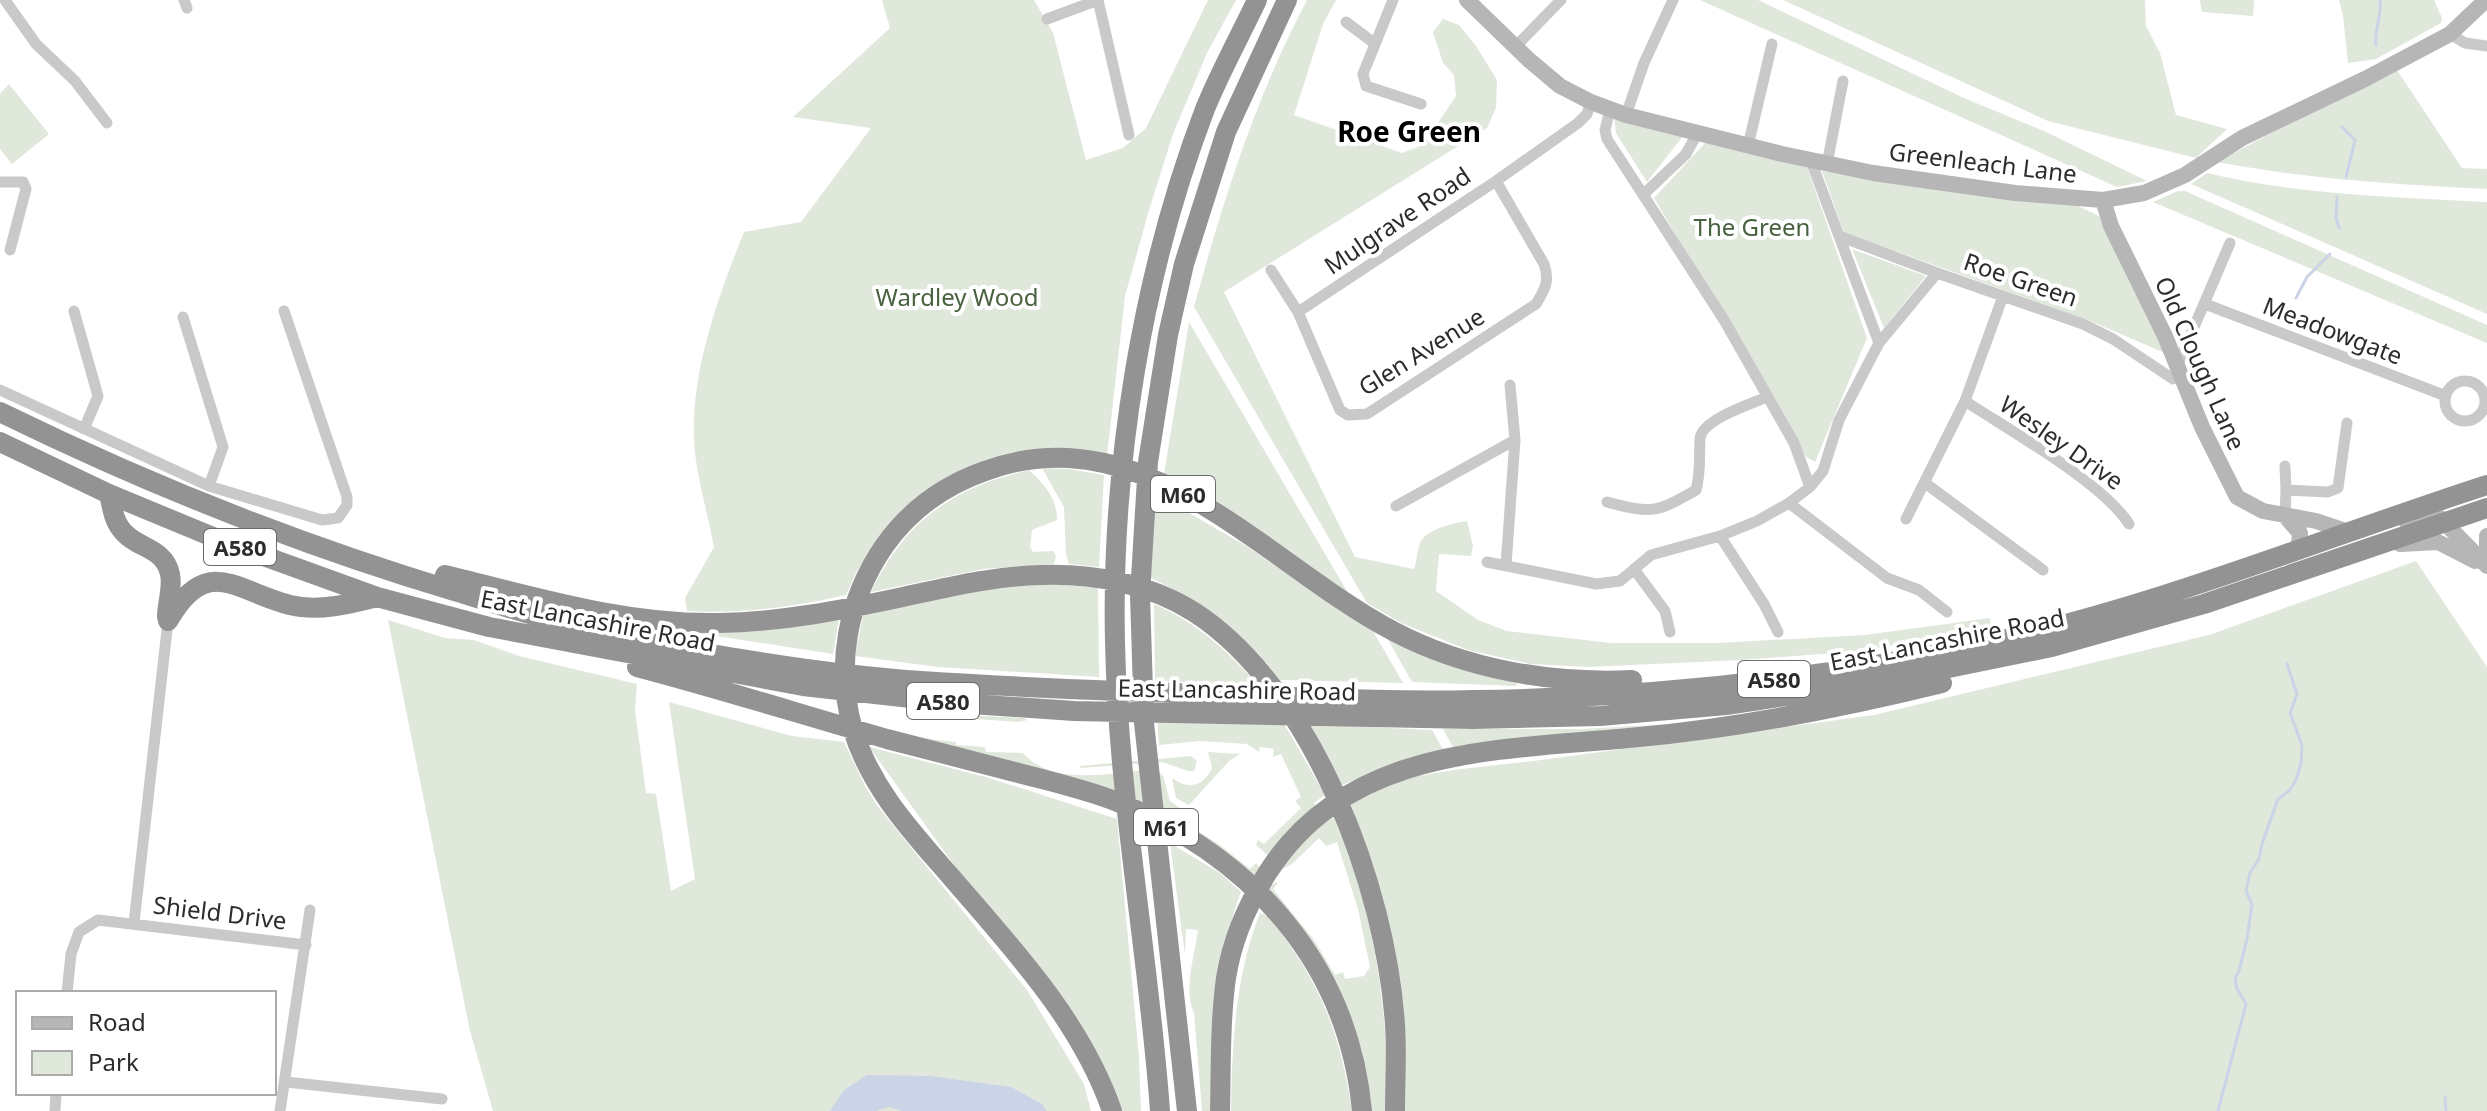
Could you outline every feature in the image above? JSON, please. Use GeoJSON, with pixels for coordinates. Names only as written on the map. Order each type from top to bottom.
{"type":"FeatureCollection","features":[{"type":"Feature","properties":{"kind":"highway","name":"M60"},"geometry":{"type":"LineString","coordinates":[[1160,1111],[1122,752],[1115,643],[1117,524],[1136,362],[1177,192],[1206,107],[1257,0]]}},
{"type":"Feature","properties":{"kind":"highway","name":"M60"},"geometry":{"type":"LineString","coordinates":[[1187,1111],[1150,790],[1140,654],[1142,539],[1150,445],[1165,349],[1184,264],[1226,132],[1287,0]]}},
{"type":"Feature","properties":{"kind":"highway","name":"East Lancashire Road"},"geometry":{"type":"LineString","coordinates":[[0,412],[131,474],[289,538],[396,574],[602,633],[787,665],[920,681],[1338,699],[1472,701],[1663,691],[1855,668],[1983,644],[2081,621],[2487,485]]}},
{"type":"Feature","properties":{"kind":"highway","name":"East Lancashire Road"},"geometry":{"type":"LineString","coordinates":[[0,442],[109,494],[225,542],[377,597],[489,627],[835,689],[1061,711],[1404,719],[1600,716],[1726,705],[1837,689],[2052,647],[2146,622],[2487,508]]}},
{"type":"Feature","properties":{"kind":"highway","name":"M60"},"geometry":{"type":"LineString","coordinates":[[1112,1111],[1086,1053],[1049,995],[897,813],[859,748],[849,715],[844,674],[849,627],[862,586],[874,561],[902,524],[950,487],[982,472],[1016,462],[1047,458],[1087,460],[1130,470],[1169,486],[1201,504],[1333,595],[1393,631],[1438,650],[1515,672],[1551,678],[1613,681],[1855,668]]}},
{"type":"Feature","properties":{"kind":"highway"},"geometry":{"type":"LineString","coordinates":[[109,494],[122,531],[157,553],[167,566],[171,584],[168,621]]}},
{"type":"Feature","properties":{"kind":"highway","name":"A580"},"geometry":{"type":"LineString","coordinates":[[289,538],[614,615],[718,623],[795,618],[987,579],[1042,575],[1081,576],[1133,586],[1173,601],[1192,611],[1232,642],[1270,684],[1299,726],[1347,824],[1376,908],[1395,1024],[1395,1111]]}},
{"type":"Feature","properties":{"kind":"highway"},"geometry":{"type":"LineString","coordinates":[[168,621],[186,594],[215,581],[229,582],[306,607],[353,603],[377,597]]}},
{"type":"Feature","properties":{"kind":"highway","name":"A580"},"geometry":{"type":"LineString","coordinates":[[489,627],[759,699],[822,719]]}},
{"type":"Feature","properties":{"kind":"highway"},"geometry":{"type":"LineString","coordinates":[[1220,1111],[1222,1020],[1226,978],[1235,939],[1247,910],[1272,866],[1292,840],[1327,808],[1351,792],[1413,765],[1469,753],[1642,737],[1818,709],[1953,680],[2020,661],[2052,647]]}},
{"type":"Feature","properties":{"kind":"highway"},"geometry":{"type":"LineString","coordinates":[[759,699],[835,689]]}},
{"type":"Feature","properties":{"kind":"highway","name":"M61"},"geometry":{"type":"LineString","coordinates":[[822,719],[1115,801],[1192,839],[1244,878],[1275,907],[1307,948],[1332,993],[1349,1040],[1362,1111]]}},
{"type":"Feature","properties":{"kind":"street"},"geometry":{"type":"LineString","coordinates":[[2,0],[36,44],[75,81],[107,123]]}},
{"type":"Feature","properties":{"kind":"street"},"geometry":{"type":"LineString","coordinates":[[1047,19],[1098,0],[1129,135]]}},
{"type":"Feature","properties":{"kind":"street"},"geometry":{"type":"LineString","coordinates":[[1393,0],[1363,74],[1366,86],[1421,104]]}},
{"type":"Feature","properties":{"kind":"street","name":"Greenleach Lane"},"geometry":{"type":"LineString","coordinates":[[1467,0],[1560,86],[1618,112],[1748,146],[1923,181],[2103,200],[2144,193],[2185,175],[2221,149],[2450,34],[2486,0]]}},
{"type":"Feature","properties":{"kind":"street"},"geometry":{"type":"LineString","coordinates":[[1515,47],[1561,0]]}},
{"type":"Feature","properties":{"kind":"street"},"geometry":{"type":"LineString","coordinates":[[1673,0],[1644,63],[1605,130],[1607,139],[1645,193],[1724,320],[1794,443],[1810,487]]}},
{"type":"Feature","properties":{"kind":"street"},"geometry":{"type":"LineString","coordinates":[[1346,22],[1374,43]]}},
{"type":"Feature","properties":{"kind":"street"},"geometry":{"type":"LineString","coordinates":[[2450,34],[2465,43],[2487,46]]}},
{"type":"Feature","properties":{"kind":"street"},"geometry":{"type":"LineString","coordinates":[[1748,146],[1772,44]]}},
{"type":"Feature","properties":{"kind":"street"},"geometry":{"type":"LineString","coordinates":[[1843,81],[1819,162],[1839,236],[1879,343]]}},
{"type":"Feature","properties":{"kind":"street","name":"Mulgrave Road"},"geometry":{"type":"LineString","coordinates":[[1298,312],[1578,123],[1587,114],[1591,102]]}},
{"type":"Feature","properties":{"kind":"street"},"geometry":{"type":"LineString","coordinates":[[1645,193],[1686,154],[1697,134]]}},
{"type":"Feature","properties":{"kind":"street","name":"Glen Avenue"},"geometry":{"type":"LineString","coordinates":[[1271,270],[1298,312],[1340,410],[1348,415],[1367,414],[1536,304],[1549,278],[1496,181]]}},
{"type":"Feature","properties":{"kind":"street"},"geometry":{"type":"LineString","coordinates":[[0,182],[23,182],[26,189],[10,228],[10,250]]}},
{"type":"Feature","properties":{"kind":"street","name":"Old Clough Lane"},"geometry":{"type":"LineString","coordinates":[[2103,200],[2111,226],[2237,497],[2263,511],[2316,521],[2349,532],[2431,516],[2446,523]]}},
{"type":"Feature","properties":{"kind":"street"},"geometry":{"type":"LineString","coordinates":[[1839,236],[1937,273]]}},
{"type":"Feature","properties":{"kind":"street"},"geometry":{"type":"LineString","coordinates":[[2180,372],[2230,243]]}},
{"type":"Feature","properties":{"kind":"street","name":"Roe Green"},"geometry":{"type":"LineString","coordinates":[[1487,562],[1596,584],[1620,581],[1651,555],[1720,536],[1789,503],[1810,487],[1823,471],[1839,420],[1879,343],[1937,273],[2083,324],[2113,339],[2173,379],[2180,372]]}},
{"type":"Feature","properties":{"kind":"street"},"geometry":{"type":"LineString","coordinates":[[1906,519],[1965,401],[2003,296]]}},
{"type":"Feature","properties":{"kind":"street","name":"Meadowgate"},"geometry":{"type":"LineString","coordinates":[[2205,304],[2446,396]]}},
{"type":"Feature","properties":{"kind":"street"},"geometry":{"type":"LineString","coordinates":[[74,311],[98,396],[84,429]]}},
{"type":"Feature","properties":{"kind":"street"},"geometry":{"type":"LineString","coordinates":[[0,390],[209,486],[322,520],[338,518],[347,505],[347,497],[284,311]]}},
{"type":"Feature","properties":{"kind":"street"},"geometry":{"type":"LineString","coordinates":[[183,317],[223,447],[209,486]]}},
{"type":"Feature","properties":{"kind":"street"},"geometry":{"type":"LineString","coordinates":[[1506,565],[1515,440],[1510,385]]}},
{"type":"Feature","properties":{"kind":"street"},"geometry":{"type":"LineString","coordinates":[[1607,502],[1644,512],[1663,507],[1696,490],[1701,473],[1700,436],[1707,424],[1767,397]]}},
{"type":"Feature","properties":{"kind":"street","name":"Wesley Drive"},"geometry":{"type":"LineString","coordinates":[[1965,401],[2089,484],[2121,511],[2129,524]]}},
{"type":"Feature","properties":{"kind":"street"},"geometry":{"type":"LineString","coordinates":[[2286,490],[2328,492],[2338,488],[2347,423]]}},
{"type":"Feature","properties":{"kind":"street"},"geometry":{"type":"LineString","coordinates":[[1396,506],[1515,440]]}},
{"type":"Feature","properties":{"kind":"street"},"geometry":{"type":"LineString","coordinates":[[131,474],[139,454]]}},
{"type":"Feature","properties":{"kind":"street"},"geometry":{"type":"LineString","coordinates":[[2285,466],[2285,516],[2300,533],[2299,544],[2293,552]]}},
{"type":"Feature","properties":{"kind":"street"},"geometry":{"type":"LineString","coordinates":[[1925,483],[2043,570]]}},
{"type":"Feature","properties":{"kind":"street"},"geometry":{"type":"LineString","coordinates":[[1789,503],[1887,578],[1919,590],[1947,612]]}},
{"type":"Feature","properties":{"kind":"street"},"geometry":{"type":"LineString","coordinates":[[2446,523],[2487,567]]}},
{"type":"Feature","properties":{"kind":"street"},"geometry":{"type":"LineString","coordinates":[[1720,536],[1764,604],[1778,632]]}},
{"type":"Feature","properties":{"kind":"street"},"geometry":{"type":"LineString","coordinates":[[2487,536],[2487,556]]}},
{"type":"Feature","properties":{"kind":"street"},"geometry":{"type":"LineString","coordinates":[[2367,550],[2414,542],[2438,542],[2487,567]]}},
{"type":"Feature","properties":{"kind":"street"},"geometry":{"type":"LineString","coordinates":[[1634,569],[1665,611],[1670,632]]}},
{"type":"Feature","properties":{"kind":"street","name":"Shield Drive"},"geometry":{"type":"LineString","coordinates":[[134,923],[168,621]]}},
{"type":"Feature","properties":{"kind":"street"},"geometry":{"type":"LineString","coordinates":[[306,945],[310,910]]}},
{"type":"Feature","properties":{"kind":"street","name":"Shield Drive"},"geometry":{"type":"LineString","coordinates":[[67,991],[71,954],[79,932],[98,920],[306,945],[280,1111]]}},
{"type":"Feature","properties":{"kind":"street"},"geometry":{"type":"LineString","coordinates":[[286,1082],[442,1099]]}},
{"type":"Feature","properties":{"kind":"green space","name":"Wardley Wood"},"geometry":{"type":"Polygon","coordinates":[[[882,0],[1034,0],[1053,33],[1086,160],[1123,148],[1146,128],[1208,0],[1236,0],[1207,53],[1173,134],[1149,210],[1125,296],[1107,456],[1025,452],[880,535],[846,595],[767,609],[687,611],[685,598],[714,547],[699,479],[694,413],[702,360],[716,307],[744,232],[801,222],[871,128],[793,117],[890,28],[882,0]]]}},
{"type":"Feature","properties":{"kind":"green space"},"geometry":{"type":"Polygon","coordinates":[[[1307,0],[1336,0],[1323,24],[1294,115],[1402,153],[1423,145],[1456,96],[1454,75],[1443,63],[1433,32],[1443,19],[1459,25],[1497,80],[1496,108],[1487,128],[1224,292],[1355,557],[1414,569],[1423,538],[1441,528],[1467,521],[1473,546],[1471,556],[1439,554],[1436,591],[1478,620],[1507,631],[1611,643],[1717,643],[1865,635],[1990,618],[1991,628],[1862,651],[1589,667],[1530,664],[1468,650],[1401,623],[1367,603],[1194,307],[1242,150],[1271,74],[1307,0]]]}},
{"type":"Feature","properties":{"kind":"green space"},"geometry":{"type":"Polygon","coordinates":[[[1700,0],[1758,0],[2147,181],[2117,187],[1700,0]]]}},
{"type":"Feature","properties":{"kind":"green space"},"geometry":{"type":"Polygon","coordinates":[[[1783,0],[2145,0],[2146,26],[2160,53],[2176,115],[2227,129],[2196,158],[2048,121],[1783,0]]]}},
{"type":"Feature","properties":{"kind":"green space"},"geometry":{"type":"Polygon","coordinates":[[[2200,0],[2254,0],[2253,16],[2202,12],[2200,0]]]}},
{"type":"Feature","properties":{"kind":"green space"},"geometry":{"type":"Polygon","coordinates":[[[2339,0],[2434,0],[2442,18],[2441,23],[2376,59],[2348,63],[2339,0]]]}},
{"type":"Feature","properties":{"kind":"green space"},"geometry":{"type":"Polygon","coordinates":[[[2395,67],[2462,168],[2487,169],[2487,189],[2318,177],[2217,162],[2395,67]]]}},
{"type":"Feature","properties":{"kind":"green space"},"geometry":{"type":"Polygon","coordinates":[[[9,84],[49,134],[12,164],[0,149],[0,94],[9,84]]]}},
{"type":"Feature","properties":{"kind":"green space"},"geometry":{"type":"Polygon","coordinates":[[[1614,117],[1683,136],[1647,182],[1616,133],[1614,117]]]}},
{"type":"Feature","properties":{"kind":"green space","name":"The Green"},"geometry":{"type":"Polygon","coordinates":[[[1706,142],[1806,164],[1867,338],[1815,462],[1805,456],[1654,198],[1706,142]]]}},
{"type":"Feature","properties":{"kind":"green space"},"geometry":{"type":"Polygon","coordinates":[[[1822,171],[2078,206],[2099,216],[2165,353],[2088,320],[1844,233],[1822,171]]]}},
{"type":"Feature","properties":{"kind":"green space"},"geometry":{"type":"Polygon","coordinates":[[[2207,173],[2311,191],[2487,202],[2487,314],[2191,184],[2207,173]]]}},
{"type":"Feature","properties":{"kind":"green space"},"geometry":{"type":"Polygon","coordinates":[[[2185,191],[2487,325],[2487,343],[2153,202],[2185,191]]]}},
{"type":"Feature","properties":{"kind":"green space"},"geometry":{"type":"Polygon","coordinates":[[[1852,249],[1926,276],[1884,328],[1852,249]]]}},
{"type":"Feature","properties":{"kind":"green space"},"geometry":{"type":"Polygon","coordinates":[[[1189,322],[1348,593],[1164,474],[1189,322]]]}},
{"type":"Feature","properties":{"kind":"green space"},"geometry":{"type":"Polygon","coordinates":[[[1042,468],[1104,475],[1099,567],[1069,564],[1064,507],[1042,468]]]}},
{"type":"Feature","properties":{"kind":"green space"},"geometry":{"type":"Polygon","coordinates":[[[1029,470],[1049,492],[1057,520],[1032,530],[1030,547],[1033,552],[1053,551],[1056,556],[1054,564],[983,569],[871,592],[900,545],[934,511],[977,487],[1029,470]]]}},
{"type":"Feature","properties":{"kind":"green space"},"geometry":{"type":"Polygon","coordinates":[[[1155,493],[1246,546],[1373,631],[1403,683],[1280,680],[1251,646],[1220,619],[1147,576],[1155,493]]]}},
{"type":"Feature","properties":{"kind":"green space"},"geometry":{"type":"Polygon","coordinates":[[[2416,561],[2487,667],[2487,1111],[1405,1111],[1405,1041],[1368,853],[1351,804],[1377,788],[1412,777],[1453,770],[1874,715],[2209,635],[2416,561]]]}},
{"type":"Feature","properties":{"kind":"green space"},"geometry":{"type":"Polygon","coordinates":[[[1027,584],[1098,586],[1099,677],[938,667],[855,656],[863,615],[973,590],[1027,584]]]}},
{"type":"Feature","properties":{"kind":"green space"},"geometry":{"type":"Polygon","coordinates":[[[1154,604],[1184,619],[1210,638],[1258,685],[1155,681],[1154,604]]]}},
{"type":"Feature","properties":{"kind":"green space"},"geometry":{"type":"Polygon","coordinates":[[[839,619],[833,654],[690,632],[839,619]]]}},
{"type":"Feature","properties":{"kind":"green space"},"geometry":{"type":"Polygon","coordinates":[[[388,620],[445,638],[474,640],[519,656],[637,684],[635,710],[646,793],[656,794],[671,891],[695,879],[669,702],[792,736],[844,742],[879,808],[1027,990],[1084,1084],[1091,1111],[493,1111],[470,1031],[388,620]]]}},
{"type":"Feature","properties":{"kind":"green space"},"geometry":{"type":"Polygon","coordinates":[[[1387,638],[1434,659],[1517,683],[1517,686],[1412,682],[1387,638]]]}},
{"type":"Feature","properties":{"kind":"green space"},"geometry":{"type":"Polygon","coordinates":[[[937,716],[1028,720],[1017,722],[937,716]]]}},
{"type":"Feature","properties":{"kind":"green space"},"geometry":{"type":"Polygon","coordinates":[[[1157,717],[1283,722],[1325,795],[1314,803],[1325,822],[1334,815],[1369,924],[1382,998],[1387,1111],[1370,1111],[1357,1039],[1342,995],[1322,958],[1291,914],[1249,872],[1201,837],[914,737],[985,747],[986,752],[1023,753],[1051,771],[1068,774],[1156,769],[1163,776],[1170,801],[1186,812],[1185,823],[1250,869],[1256,863],[1272,885],[1278,883],[1273,889],[1314,940],[1335,975],[1343,972],[1345,979],[1364,976],[1370,967],[1358,909],[1337,842],[1326,846],[1319,838],[1283,869],[1256,845],[1258,840],[1264,844],[1301,808],[1295,801],[1301,797],[1281,754],[1273,757],[1274,749],[1260,747],[1259,752],[1247,744],[1201,741],[1159,745],[1157,717]]]}},
{"type":"Feature","properties":{"kind":"green space"},"geometry":{"type":"Polygon","coordinates":[[[1692,723],[1454,749],[1443,729],[1581,729],[1692,723]]]}},
{"type":"Feature","properties":{"kind":"green space"},"geometry":{"type":"Polygon","coordinates":[[[1310,724],[1432,730],[1444,751],[1391,765],[1342,785],[1310,724]]]}},
{"type":"Feature","properties":{"kind":"green space"},"geometry":{"type":"Polygon","coordinates":[[[869,747],[986,777],[1117,819],[1139,1057],[1141,1111],[1122,1111],[1107,1077],[869,747]]]}},
{"type":"Feature","properties":{"kind":"green space"},"geometry":{"type":"Polygon","coordinates":[[[1208,752],[1240,754],[1229,761],[1189,805],[1176,798],[1172,778],[1189,785],[1200,783],[1212,768],[1208,752]]]}},
{"type":"Feature","properties":{"kind":"green space"},"geometry":{"type":"Polygon","coordinates":[[[1191,756],[1197,761],[1194,771],[1162,762],[1080,766],[1191,756]]]}},
{"type":"Feature","properties":{"kind":"green space"},"geometry":{"type":"Polygon","coordinates":[[[1170,843],[1220,873],[1241,892],[1232,919],[1222,973],[1213,1111],[1202,1111],[1190,994],[1198,930],[1186,929],[1185,955],[1170,843]]]}},
{"type":"Feature","properties":{"kind":"green space"},"geometry":{"type":"Polygon","coordinates":[[[1260,913],[1280,930],[1323,1003],[1338,1044],[1352,1111],[1231,1111],[1234,1035],[1240,986],[1260,913]]]}},
{"type":"Feature","properties":{"kind":"water"},"geometry":{"type":"Polygon","coordinates":[[[867,1075],[930,1076],[1011,1087],[1042,1104],[1047,1111],[902,1111],[889,1107],[876,1111],[830,1111],[844,1090],[867,1075]]]}},
{"type":"Feature","properties":{"kind":"waterway"},"geometry":{"type":"LineString","coordinates":[[2376,45],[2380,0]]}},
{"type":"Feature","properties":{"kind":"waterway"},"geometry":{"type":"LineString","coordinates":[[2342,127],[2355,140],[2346,177]]}},
{"type":"Feature","properties":{"kind":"waterway"},"geometry":{"type":"LineString","coordinates":[[2337,197],[2339,228]]}},
{"type":"Feature","properties":{"kind":"waterway"},"geometry":{"type":"LineString","coordinates":[[2296,298],[2307,277],[2330,254]]}},
{"type":"Feature","properties":{"kind":"waterway"},"geometry":{"type":"LineString","coordinates":[[2218,1111],[2246,1004],[2237,989],[2235,978],[2247,939],[2252,904],[2246,891],[2250,873],[2259,859],[2278,799],[2289,791],[2301,763],[2302,745],[2290,713],[2297,694],[2287,664]]}},
{"type":"Feature","properties":{"kind":"waterway"},"geometry":{"type":"LineString","coordinates":[[2445,1097],[2446,1111]]}},
{"type":"Feature","properties":{"kind":"district","name":"Roe Green"},"geometry":{"type":"Point","coordinates":[1409,131]}}]}
